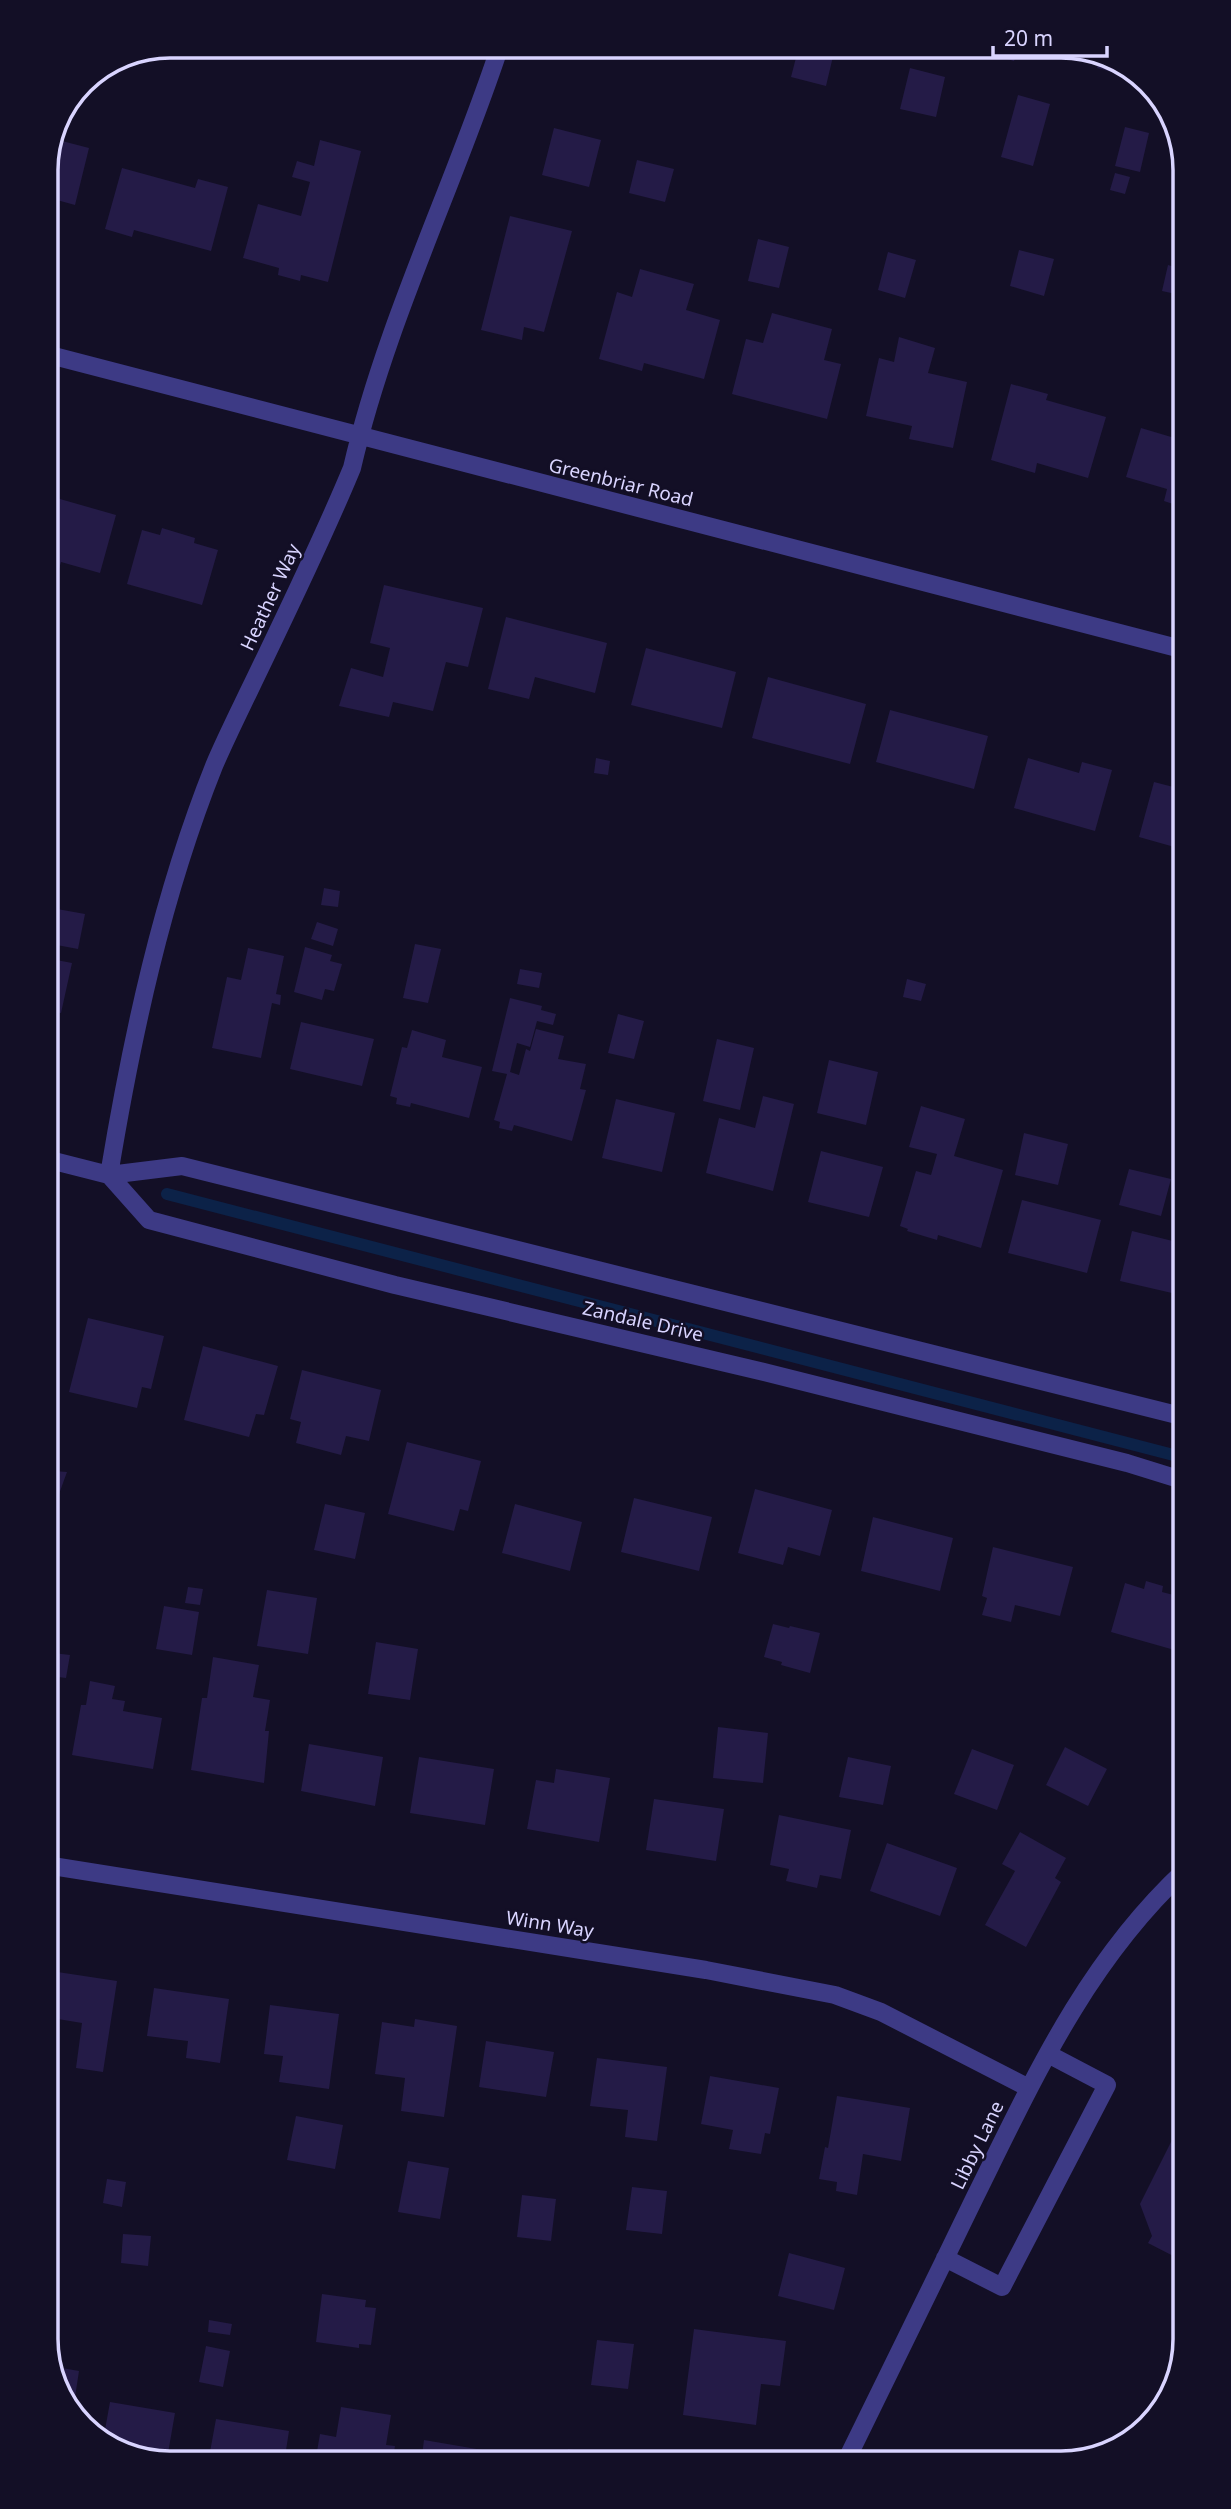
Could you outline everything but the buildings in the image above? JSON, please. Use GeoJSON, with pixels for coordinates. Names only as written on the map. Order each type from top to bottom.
{"type":"FeatureCollection","features":[{"type":"Feature","properties":{"kind":"street","name":"Heather Way"},"geometry":{"type":"LineString","coordinates":[[108,1175],[121,1100],[151,966],[173,883],[195,816],[215,763],[352,468],[359,436],[406,297],[495,58]]}},
{"type":"Feature","properties":{"kind":"street","name":"Greenbriar Road"},"geometry":{"type":"LineString","coordinates":[[58,357],[1173,647]]}},
{"type":"Feature","properties":{"kind":"street","name":"Zandale Drive"},"geometry":{"type":"LineString","coordinates":[[58,1162],[108,1175],[181,1166],[1173,1414]]}},
{"type":"Feature","properties":{"kind":"street","name":"Zandale Drive"},"geometry":{"type":"LineString","coordinates":[[108,1175],[149,1220],[395,1285],[791,1378],[1127,1463],[1173,1477]]}},
{"type":"Feature","properties":{"kind":"street","name":"Winn Way"},"geometry":{"type":"LineString","coordinates":[[58,1867],[706,1970],[835,1995],[881,2012],[1029,2088]]}},
{"type":"Feature","properties":{"kind":"street","name":"Libby Lane"},"geometry":{"type":"LineString","coordinates":[[851,2451],[1029,2088],[1087,1984],[1124,1934],[1173,1881]]}},
{"type":"Feature","properties":{"kind":"street"},"geometry":{"type":"LineString","coordinates":[[945,2258],[1002,2287],[1107,2085],[1048,2054]]}},
{"type":"Feature","properties":{"kind":"waterway"},"geometry":{"type":"LineString","coordinates":[[167,1194],[1173,1455]]}}]}
